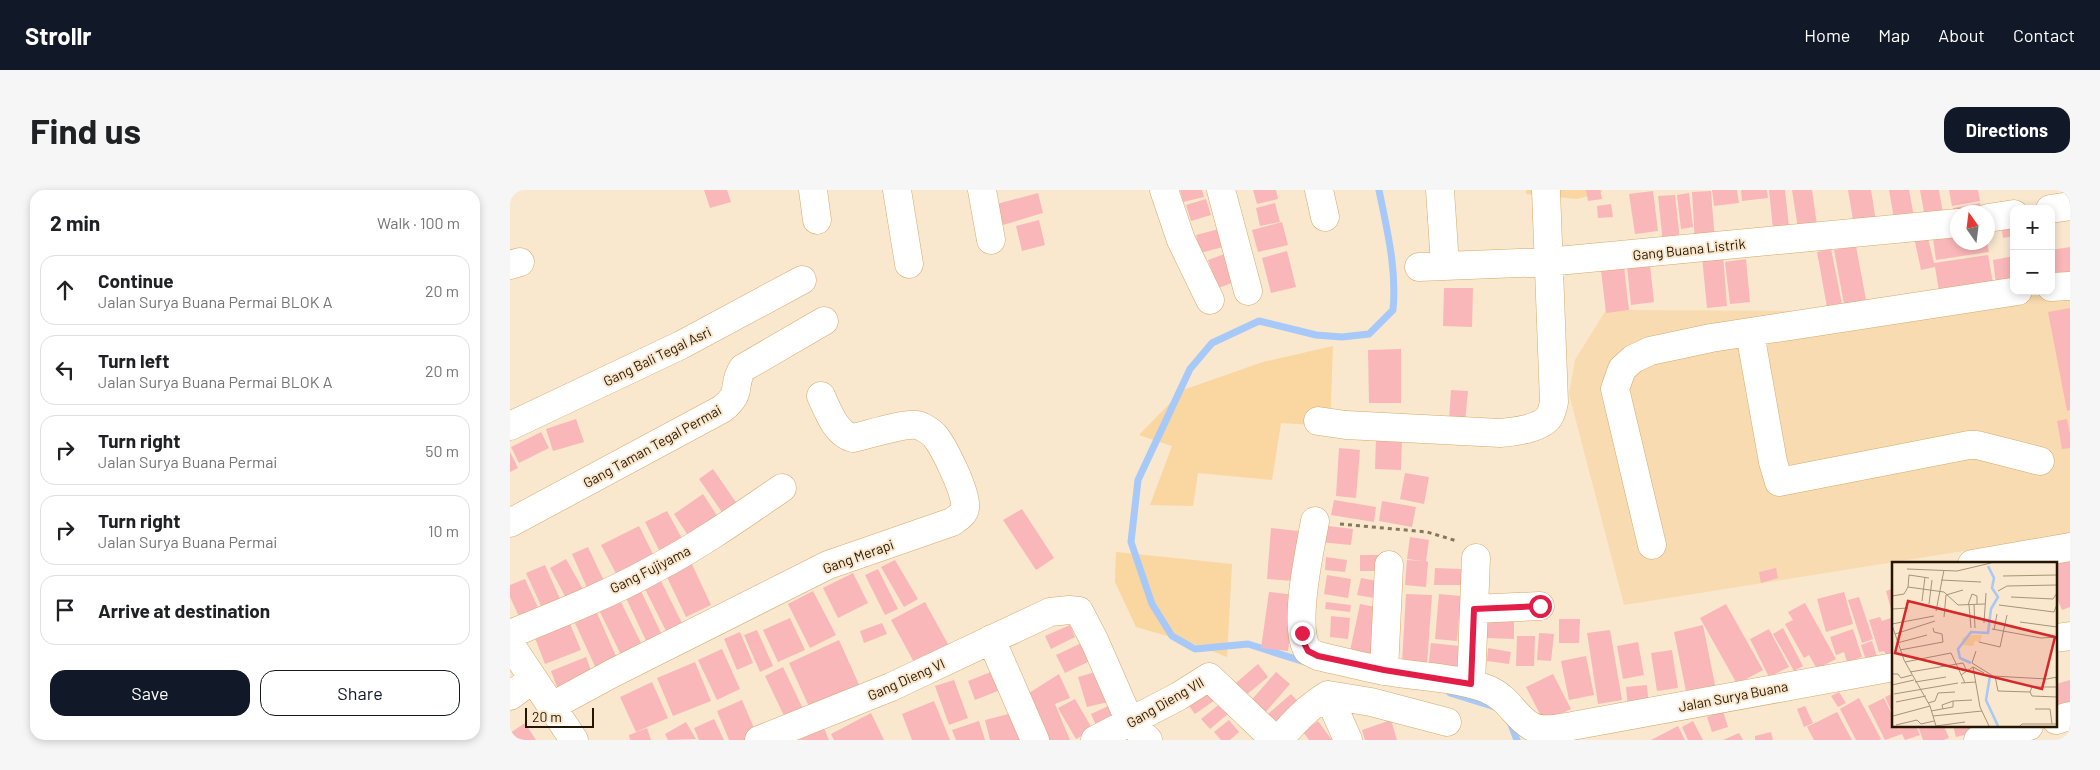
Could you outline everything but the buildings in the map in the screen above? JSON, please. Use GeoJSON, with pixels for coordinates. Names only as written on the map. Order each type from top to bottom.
{"type":"FeatureCollection","features":[{"type":"Feature","properties":{"kind":"street"},"geometry":{"type":"LineString","coordinates":[[813,190],[817,220]]}},
{"type":"Feature","properties":{"kind":"street"},"geometry":{"type":"LineString","coordinates":[[897,190],[909,264]]}},
{"type":"Feature","properties":{"kind":"street"},"geometry":{"type":"LineString","coordinates":[[982,190],[991,240]]}},
{"type":"Feature","properties":{"kind":"street"},"geometry":{"type":"LineString","coordinates":[[1164,190],[1181,240],[1210,300]]}},
{"type":"Feature","properties":{"kind":"street"},"geometry":{"type":"LineString","coordinates":[[1221,190],[1248,291]]}},
{"type":"Feature","properties":{"kind":"street"},"geometry":{"type":"LineString","coordinates":[[1319,190],[1325,217]]}},
{"type":"Feature","properties":{"kind":"street","name":"Gang Buana Listrik"},"geometry":{"type":"LineString","coordinates":[[1440,190],[1432,266],[1547,262],[1950,224]]}},
{"type":"Feature","properties":{"kind":"street"},"geometry":{"type":"LineString","coordinates":[[1318,421],[1346,425],[1500,433],[1520,432],[1548,418],[1554,402],[1547,262],[1546,190]]}},
{"type":"Feature","properties":{"kind":"street"},"geometry":{"type":"LineString","coordinates":[[2055,208],[2070,206]]}},
{"type":"Feature","properties":{"kind":"street"},"geometry":{"type":"LineString","coordinates":[[1995,217],[2010,215]]}},
{"type":"Feature","properties":{"kind":"street","name":"Gang Bali Tegal Asri"},"geometry":{"type":"LineString","coordinates":[[510,426],[681,345],[802,280]]}},
{"type":"Feature","properties":{"kind":"street"},"geometry":{"type":"LineString","coordinates":[[2055,287],[2070,286]]}},
{"type":"Feature","properties":{"kind":"street"},"geometry":{"type":"LineString","coordinates":[[1652,545],[1616,389],[1622,369],[1633,359],[1650,351],[1711,338],[2010,292]]}},
{"type":"Feature","properties":{"kind":"street","name":"Gang Taman Tegal Permai"},"geometry":{"type":"LineString","coordinates":[[510,523],[722,409],[733,400],[739,374],[743,368],[824,321]]}},
{"type":"Feature","properties":{"kind":"street"},"geometry":{"type":"LineString","coordinates":[[1750,333],[1773,462],[1779,482],[1977,444],[2040,461]]}},
{"type":"Feature","properties":{"kind":"street","name":"Gang Merapi"},"geometry":{"type":"LineString","coordinates":[[552,706],[613,673],[828,565],[952,522],[961,516],[965,508],[963,492],[940,443],[932,433],[917,425],[853,438],[846,437],[837,427],[821,396]]}},
{"type":"Feature","properties":{"kind":"street","name":"Gang Fujiyama"},"geometry":{"type":"LineString","coordinates":[[510,634],[586,602],[655,569],[691,549],[782,488]]}},
{"type":"Feature","properties":{"kind":"street"},"geometry":{"type":"LineString","coordinates":[[1316,521],[1304,586],[1303,641],[1308,651],[1312,654],[1384,670],[1471,684],[1490,690],[1504,698],[1530,726],[1567,732]]}},
{"type":"Feature","properties":{"kind":"street"},"geometry":{"type":"LineString","coordinates":[[1984,562],[2070,547]]}},
{"type":"Feature","properties":{"kind":"street"},"geometry":{"type":"LineString","coordinates":[[1471,684],[1476,558]]}},
{"type":"Feature","properties":{"kind":"street"},"geometry":{"type":"LineString","coordinates":[[1384,670],[1390,565]]}},
{"type":"Feature","properties":{"kind":"street"},"geometry":{"type":"LineString","coordinates":[[1474,609],[1540,606]]}},
{"type":"Feature","properties":{"kind":"street","name":"Gang Dieng VI"},"geometry":{"type":"LineString","coordinates":[[759,740],[891,687],[1050,612],[1069,610],[1079,611],[1139,731]]}},
{"type":"Feature","properties":{"kind":"street"},"geometry":{"type":"LineString","coordinates":[[991,640],[1035,740]]}},
{"type":"Feature","properties":{"kind":"street"},"geometry":{"type":"LineString","coordinates":[[510,644],[574,740]]}},
{"type":"Feature","properties":{"kind":"street","name":"Jalan Surya Buana"},"geometry":{"type":"LineString","coordinates":[[1567,732],[1892,667]]}},
{"type":"Feature","properties":{"kind":"street","name":"Gang Dieng VII"},"geometry":{"type":"LineString","coordinates":[[1095,740],[1139,731],[1180,696],[1209,676],[1275,740]]}},
{"type":"Feature","properties":{"kind":"street"},"geometry":{"type":"LineString","coordinates":[[510,696],[533,679]]}},
{"type":"Feature","properties":{"kind":"street"},"geometry":{"type":"LineString","coordinates":[[1328,695],[1348,740]]}},
{"type":"Feature","properties":{"kind":"street"},"geometry":{"type":"LineString","coordinates":[[1279,740],[1311,706],[1328,695],[1371,702],[1447,722]]}},
{"type":"Feature","properties":{"kind":"street"},"geometry":{"type":"LineString","coordinates":[[1978,740],[2022,728]]}},
{"type":"Feature","properties":{"kind":"path"},"geometry":{"type":"LineString","coordinates":[[1316,521],[1427,532],[1460,542],[1476,558]]}},
{"type":"Feature","properties":{"kind":"shaded area"},"geometry":{"type":"Polygon","coordinates":[[[1526,190],[1602,190],[1602,192],[1577,199],[1526,194],[1526,190]]]}},
{"type":"Feature","properties":{"kind":"shaded area"},"geometry":{"type":"Polygon","coordinates":[[[2070,271],[2070,534],[1624,605],[1569,394],[1575,360],[1606,310],[1808,311],[2010,291],[2010,295],[2055,295],[2055,273],[2070,271]]]}},
{"type":"Feature","properties":{"kind":"shaded area"},"geometry":{"type":"Polygon","coordinates":[[[1333,346],[1330,426],[1281,423],[1272,480],[1198,473],[1193,506],[1150,505],[1172,446],[1139,435],[1183,390],[1263,362],[1333,346]]]}},
{"type":"Feature","properties":{"kind":"shaded area"},"geometry":{"type":"Polygon","coordinates":[[[1116,552],[1232,564],[1227,657],[1192,643],[1136,627],[1115,582],[1116,552]]]}},
{"type":"Feature","properties":{"kind":"waterway"},"geometry":{"type":"LineString","coordinates":[[1308,663],[1248,644],[1195,649],[1172,636],[1152,604],[1131,542],[1138,480],[1190,369],[1212,343],[1259,321],[1316,335],[1342,337],[1369,334],[1393,310],[1394,280],[1379,190]]}},
{"type":"Feature","properties":{"kind":"waterway"},"geometry":{"type":"LineString","coordinates":[[1450,693],[1495,707]]}},
{"type":"Feature","properties":{"kind":"waterway"},"geometry":{"type":"LineString","coordinates":[[1510,722],[1517,740]]}},
{"type":"Feature","properties":{"kind":"route"},"geometry":{"type":"LineString","coordinates":[[1302,633],[1305,647],[1312,654],[1318,656],[1384,670],[1471,684],[1474,609],[1540,606]]}}]}
